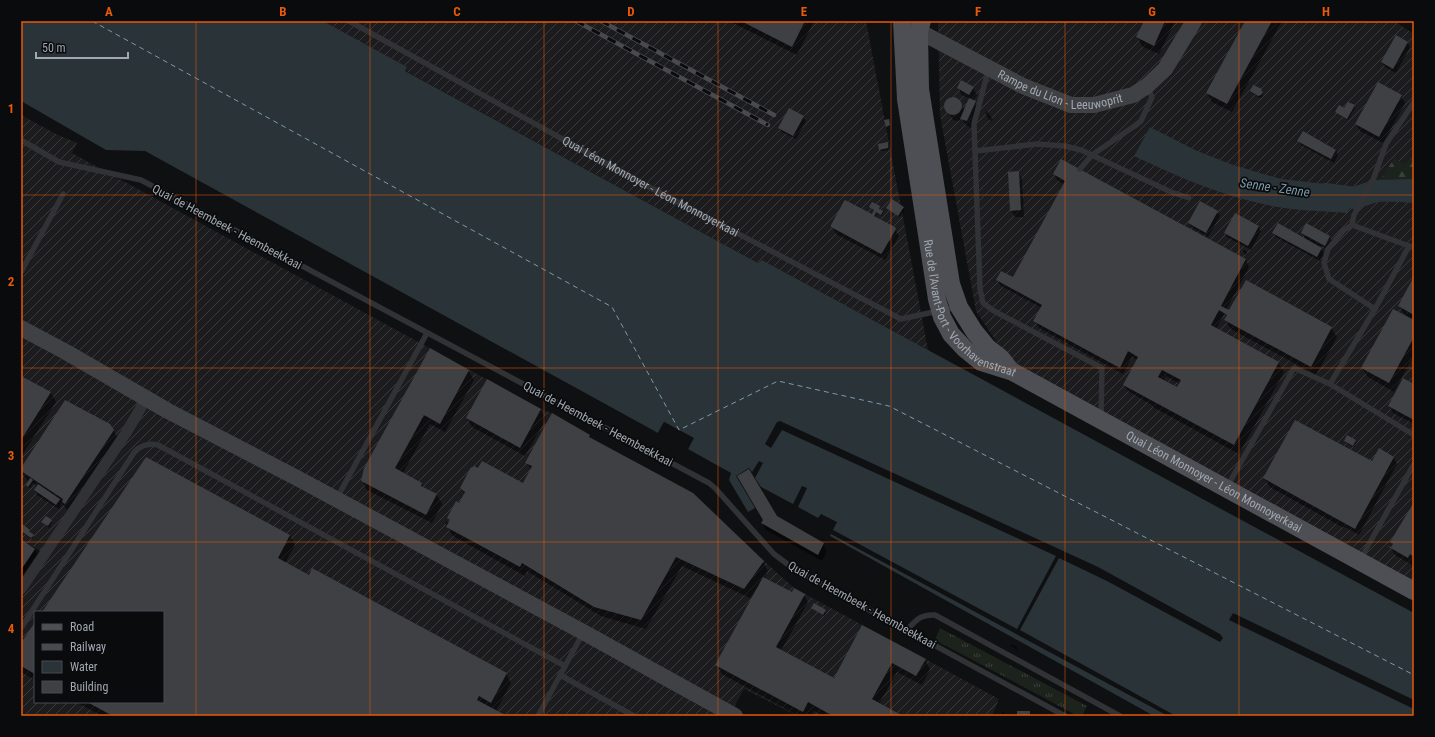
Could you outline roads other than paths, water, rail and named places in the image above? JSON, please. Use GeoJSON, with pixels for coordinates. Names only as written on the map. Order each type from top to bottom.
{"type":"FeatureCollection","features":[{"type":"Feature","properties":{"kind":"main road","name":"Rampe du Lion - Leeuwoprit"},"geometry":{"type":"LineString","coordinates":[[902,22],[921,26],[989,68],[1023,86],[1071,105],[1094,105],[1133,95],[1147,86],[1164,69],[1194,21]]}},
{"type":"Feature","properties":{"kind":"main road","name":"Rue de l'Avant-Port - Voorhavenstraat"},"geometry":{"type":"LineString","coordinates":[[902,22],[906,99],[937,299],[942,317],[951,334],[965,349],[981,362],[1013,372]]}},
{"type":"Feature","properties":{"kind":"main road","name":"Rue de l'Avant-Port - Voorhavenstraat"},"geometry":{"type":"LineString","coordinates":[[921,26],[920,89],[951,284],[959,307],[974,331],[1013,372]]}},
{"type":"Feature","properties":{"kind":"main road"},"geometry":{"type":"LineString","coordinates":[[21,328],[66,352],[146,399],[336,499],[735,716]]}},
{"type":"Feature","properties":{"kind":"main road","name":"Quai Léon Monnoyer - Léon Monnoyerkaai"},"geometry":{"type":"LineString","coordinates":[[1013,372],[1414,591]]}},
{"type":"Feature","properties":{"kind":"street"},"geometry":{"type":"LineString","coordinates":[[21,589],[130,427],[146,399]]}},
{"type":"Feature","properties":{"kind":"lane","name":"Quai Léon Monnoyer - Léon Monnoyerkaai"},"geometry":{"type":"LineString","coordinates":[[350,21],[649,187],[901,319],[959,307]]}},
{"type":"Feature","properties":{"kind":"lane"},"geometry":{"type":"LineString","coordinates":[[989,68],[974,124],[980,289],[983,303],[994,311],[1102,368],[1101,420]]}},
{"type":"Feature","properties":{"kind":"lane"},"geometry":{"type":"LineString","coordinates":[[1080,169],[1092,155],[1141,121],[1152,97],[1147,86]]}},
{"type":"Feature","properties":{"kind":"lane"},"geometry":{"type":"LineString","coordinates":[[1375,310],[1329,279],[1324,263],[1328,249],[1344,230],[1352,225],[1354,215],[1373,180],[1386,144],[1414,102]]}},
{"type":"Feature","properties":{"kind":"lane","name":"Quai de Heembeek - Heembeekkaai"},"geometry":{"type":"LineString","coordinates":[[21,140],[59,162],[140,180],[709,483],[774,554],[784,562],[806,576],[1065,716]]}},
{"type":"Feature","properties":{"kind":"lane"},"geometry":{"type":"LineString","coordinates":[[975,151],[1037,144],[1065,146],[1082,150],[1171,192],[1189,198]]}},
{"type":"Feature","properties":{"kind":"lane"},"geometry":{"type":"LineString","coordinates":[[21,272],[63,194]]}},
{"type":"Feature","properties":{"kind":"lane"},"geometry":{"type":"LineString","coordinates":[[1330,384],[1411,247],[1352,225]]}},
{"type":"Feature","properties":{"kind":"lane"},"geometry":{"type":"LineString","coordinates":[[336,499],[427,333]]}},
{"type":"Feature","properties":{"kind":"lane"},"geometry":{"type":"LineString","coordinates":[[1227,489],[1294,368],[1330,384],[1414,435]]}},
{"type":"Feature","properties":{"kind":"lane"},"geometry":{"type":"LineString","coordinates":[[21,628],[135,451],[143,446],[152,444],[158,445],[565,666]]}},
{"type":"Feature","properties":{"kind":"lane"},"geometry":{"type":"LineString","coordinates":[[1360,562],[1414,464]]}},
{"type":"Feature","properties":{"kind":"lane"},"geometry":{"type":"LineString","coordinates":[[907,630],[914,622],[926,614],[935,615],[1120,716]]}},
{"type":"Feature","properties":{"kind":"lane"},"geometry":{"type":"LineString","coordinates":[[538,716],[583,632]]}},
{"type":"Feature","properties":{"kind":"lane"},"geometry":{"type":"LineString","coordinates":[[560,675],[634,716]]}},
{"type":"Feature","properties":{"kind":"water"},"geometry":{"type":"Polygon","coordinates":[[[21,21],[323,21],[407,67],[405,71],[758,263],[762,260],[1414,613],[1414,716],[1154,716],[830,536],[837,522],[821,514],[818,518],[798,507],[807,488],[802,486],[793,504],[761,487],[755,478],[763,463],[759,461],[752,472],[749,468],[736,476],[755,508],[748,512],[729,480],[731,473],[688,449],[693,438],[664,422],[658,433],[145,151],[106,150],[21,101],[21,21]]]}},
{"type":"Feature","properties":{"kind":"water"},"geometry":{"type":"Polygon","coordinates":[[[1150,127],[1195,150],[1233,165],[1281,179],[1361,188],[1347,213],[1277,207],[1222,193],[1134,156],[1150,127]]]}},
{"type":"Feature","properties":{"kind":"water"},"geometry":{"type":"Polygon","coordinates":[[[1380,180],[1414,181],[1414,203],[1386,201],[1370,202],[1380,180]]]}},
{"type":"Feature","properties":{"kind":"waterway","name":"Senne - Zenne"},"geometry":{"type":"LineString","coordinates":[[1325,194],[1355,198],[1375,191],[1414,190]]}},
{"type":"Feature","properties":{"kind":"railway"},"geometry":{"type":"LineString","coordinates":[[576,21],[768,125]]}},
{"type":"Feature","properties":{"kind":"railway"},"geometry":{"type":"LineString","coordinates":[[601,21],[774,115]]}}]}
